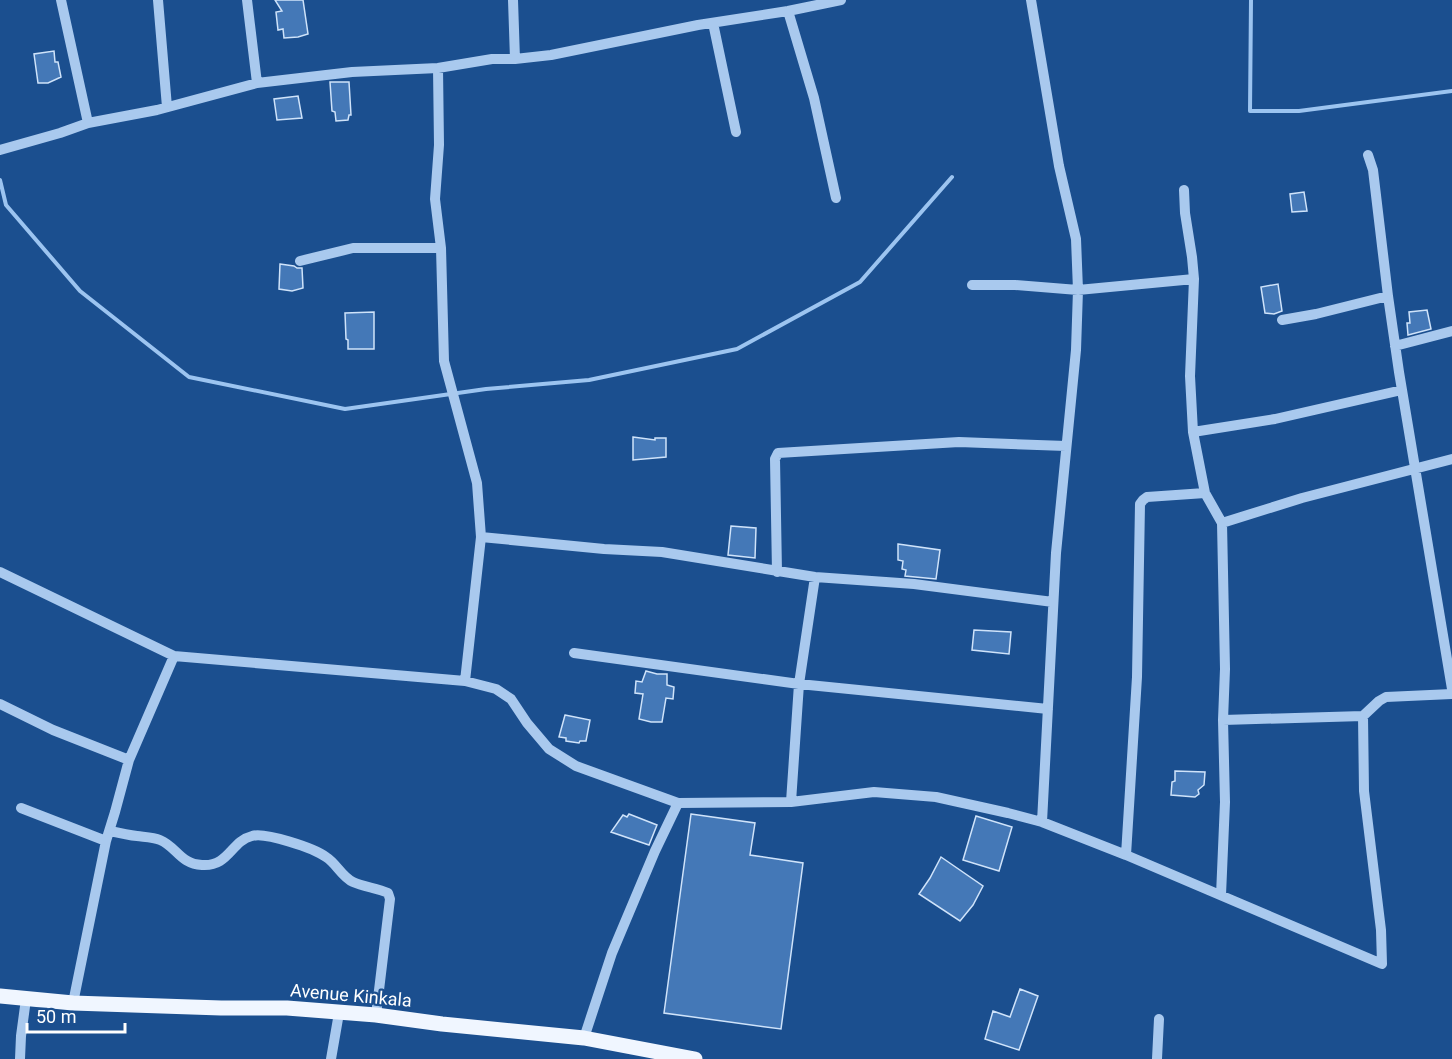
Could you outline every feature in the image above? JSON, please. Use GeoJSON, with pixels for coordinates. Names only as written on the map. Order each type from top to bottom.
{"type":"FeatureCollection","features":[{"type":"Feature","properties":{"kind":"main road","name":"Avenue Kinkala"},"geometry":{"type":"LineString","coordinates":[[0,996],[73,1003],[287,1008],[376,1016],[584,1038],[695,1059]]}},
{"type":"Feature","properties":{"kind":"street"},"geometry":{"type":"LineString","coordinates":[[61,0],[88,123]]}},
{"type":"Feature","properties":{"kind":"street"},"geometry":{"type":"LineString","coordinates":[[158,0],[167,107]]}},
{"type":"Feature","properties":{"kind":"street"},"geometry":{"type":"LineString","coordinates":[[248,0],[257,83]]}},
{"type":"Feature","properties":{"kind":"street"},"geometry":{"type":"LineString","coordinates":[[513,0],[515,59]]}},
{"type":"Feature","properties":{"kind":"street"},"geometry":{"type":"LineString","coordinates":[[0,150],[60,134],[88,123],[167,107],[257,83],[351,72],[438,68],[492,59],[551,55],[713,22],[789,11],[842,0]]}},
{"type":"Feature","properties":{"kind":"street"},"geometry":{"type":"LineString","coordinates":[[1031,0],[1059,166],[1076,238],[1078,290],[1076,350],[1056,553],[1042,822]]}},
{"type":"Feature","properties":{"kind":"street"},"geometry":{"type":"LineString","coordinates":[[789,11],[814,98],[836,198]]}},
{"type":"Feature","properties":{"kind":"street"},"geometry":{"type":"LineString","coordinates":[[713,22],[736,132]]}},
{"type":"Feature","properties":{"kind":"street"},"geometry":{"type":"LineString","coordinates":[[438,68],[439,145],[435,199],[441,248],[444,361],[477,483],[481,537],[465,681]]}},
{"type":"Feature","properties":{"kind":"street"},"geometry":{"type":"LineString","coordinates":[[1368,155],[1373,170],[1388,296],[1414,468],[1452,689]]}},
{"type":"Feature","properties":{"kind":"street"},"geometry":{"type":"LineString","coordinates":[[1185,190],[1185,213],[1194,279],[1190,376],[1193,432],[1205,493],[1222,523],[1225,802],[1221,895]]}},
{"type":"Feature","properties":{"kind":"street"},"geometry":{"type":"LineString","coordinates":[[300,261],[352,248],[441,248]]}},
{"type":"Feature","properties":{"kind":"street"},"geometry":{"type":"LineString","coordinates":[[972,285],[1015,285],[1078,290],[1194,279]]}},
{"type":"Feature","properties":{"kind":"street"},"geometry":{"type":"LineString","coordinates":[[1282,320],[1388,296]]}},
{"type":"Feature","properties":{"kind":"street"},"geometry":{"type":"LineString","coordinates":[[1395,346],[1452,332]]}},
{"type":"Feature","properties":{"kind":"street"},"geometry":{"type":"LineString","coordinates":[[1193,432],[1275,419],[1402,390]]}},
{"type":"Feature","properties":{"kind":"street"},"geometry":{"type":"LineString","coordinates":[[777,572],[776,459],[778,453],[959,442],[1066,447]]}},
{"type":"Feature","properties":{"kind":"street"},"geometry":{"type":"LineString","coordinates":[[1222,523],[1302,498],[1452,459]]}},
{"type":"Feature","properties":{"kind":"street"},"geometry":{"type":"LineString","coordinates":[[1126,855],[1137,678],[1140,504],[1147,497],[1205,493]]}},
{"type":"Feature","properties":{"kind":"street"},"geometry":{"type":"LineString","coordinates":[[481,537],[604,549],[662,552],[815,577],[914,584],[1053,602]]}},
{"type":"Feature","properties":{"kind":"street"},"geometry":{"type":"LineString","coordinates":[[0,572],[174,656],[465,681],[496,689],[511,699],[549,749],[576,766],[678,803],[791,802],[874,792],[936,797],[1042,822],[1126,855],[1382,964],[1381,930],[1364,791],[1363,716]]}},
{"type":"Feature","properties":{"kind":"street"},"geometry":{"type":"LineString","coordinates":[[791,802],[799,684],[815,577]]}},
{"type":"Feature","properties":{"kind":"street"},"geometry":{"type":"LineString","coordinates":[[574,653],[799,684],[1048,710]]}},
{"type":"Feature","properties":{"kind":"street"},"geometry":{"type":"LineString","coordinates":[[73,1003],[108,836],[129,760],[174,656]]}},
{"type":"Feature","properties":{"kind":"street"},"geometry":{"type":"LineString","coordinates":[[1223,720],[1363,716],[1386,697],[1452,694]]}},
{"type":"Feature","properties":{"kind":"street"},"geometry":{"type":"LineString","coordinates":[[0,704],[53,730],[129,760]]}},
{"type":"Feature","properties":{"kind":"street"},"geometry":{"type":"LineString","coordinates":[[584,1038],[612,953],[678,803]]}},
{"type":"Feature","properties":{"kind":"street"},"geometry":{"type":"LineString","coordinates":[[21,808],[108,836],[158,839],[170,846],[178,855],[198,865],[212,866],[225,858],[248,836],[256,835],[311,848],[327,857],[352,881],[388,893],[390,899],[376,1016]]}},
{"type":"Feature","properties":{"kind":"street"},"geometry":{"type":"LineString","coordinates":[[20,1059],[26,999]]}},
{"type":"Feature","properties":{"kind":"street"},"geometry":{"type":"LineString","coordinates":[[331,1059],[339,1013]]}},
{"type":"Feature","properties":{"kind":"street"},"geometry":{"type":"LineString","coordinates":[[1157,1059],[1159,1019]]}},
{"type":"Feature","properties":{"kind":"building"},"geometry":{"type":"Polygon","coordinates":[[[275,0],[303,0],[308,34],[284,38],[283,29],[278,30],[276,12],[282,11],[275,0]]]}},
{"type":"Feature","properties":{"kind":"building"},"geometry":{"type":"Polygon","coordinates":[[[54,51],[55,62],[58,62],[61,77],[48,83],[38,83],[34,54],[54,51]]]}},
{"type":"Feature","properties":{"kind":"building"},"geometry":{"type":"Polygon","coordinates":[[[330,82],[349,82],[351,115],[348,120],[336,121],[335,112],[332,111],[330,82]]]}},
{"type":"Feature","properties":{"kind":"building"},"geometry":{"type":"Polygon","coordinates":[[[298,96],[302,118],[277,120],[274,99],[298,96]]]}},
{"type":"Feature","properties":{"kind":"building"},"geometry":{"type":"Polygon","coordinates":[[[1304,192],[1307,211],[1292,212],[1290,194],[1304,192]]]}},
{"type":"Feature","properties":{"kind":"building"},"geometry":{"type":"Polygon","coordinates":[[[280,264],[302,268],[303,288],[292,291],[279,289],[280,264]]]}},
{"type":"Feature","properties":{"kind":"building"},"geometry":{"type":"Polygon","coordinates":[[[1278,284],[1282,311],[1274,314],[1265,313],[1261,287],[1278,284]]]}},
{"type":"Feature","properties":{"kind":"building"},"geometry":{"type":"Polygon","coordinates":[[[1427,310],[1431,329],[1408,335],[1409,312],[1427,310]]]}},
{"type":"Feature","properties":{"kind":"building"},"geometry":{"type":"Polygon","coordinates":[[[374,312],[374,349],[348,349],[345,313],[374,312]]]}},
{"type":"Feature","properties":{"kind":"building"},"geometry":{"type":"Polygon","coordinates":[[[633,437],[655,440],[655,438],[666,438],[666,457],[633,460],[633,437]]]}},
{"type":"Feature","properties":{"kind":"building"},"geometry":{"type":"Polygon","coordinates":[[[731,526],[756,528],[755,558],[728,555],[731,526]]]}},
{"type":"Feature","properties":{"kind":"building"},"geometry":{"type":"Polygon","coordinates":[[[898,544],[940,550],[936,579],[905,576],[906,570],[902,569],[903,561],[898,560],[898,544]]]}},
{"type":"Feature","properties":{"kind":"building"},"geometry":{"type":"Polygon","coordinates":[[[974,630],[1011,632],[1009,654],[972,650],[974,630]]]}},
{"type":"Feature","properties":{"kind":"building"},"geometry":{"type":"Polygon","coordinates":[[[646,671],[667,674],[667,685],[674,687],[673,699],[666,698],[662,722],[639,719],[643,694],[635,693],[636,681],[642,682],[646,671]]]}},
{"type":"Feature","properties":{"kind":"building"},"geometry":{"type":"Polygon","coordinates":[[[565,715],[590,720],[586,741],[579,743],[566,741],[566,738],[559,737],[565,715]]]}},
{"type":"Feature","properties":{"kind":"building"},"geometry":{"type":"Polygon","coordinates":[[[1175,771],[1205,772],[1204,785],[1198,790],[1199,794],[1195,797],[1171,795],[1175,771]]]}},
{"type":"Feature","properties":{"kind":"building"},"geometry":{"type":"Polygon","coordinates":[[[629,814],[657,825],[649,845],[611,832],[623,815],[627,817],[629,814]]]}},
{"type":"Feature","properties":{"kind":"building"},"geometry":{"type":"Polygon","coordinates":[[[691,814],[755,823],[750,855],[803,863],[781,1029],[664,1013],[691,814]]]}},
{"type":"Feature","properties":{"kind":"building"},"geometry":{"type":"Polygon","coordinates":[[[976,816],[1012,827],[999,871],[963,860],[976,816]]]}},
{"type":"Feature","properties":{"kind":"building"},"geometry":{"type":"Polygon","coordinates":[[[941,857],[983,886],[973,905],[960,921],[919,894],[941,857]]]}},
{"type":"Feature","properties":{"kind":"building"},"geometry":{"type":"Polygon","coordinates":[[[1020,989],[1038,996],[1019,1050],[985,1039],[993,1011],[1010,1017],[1020,989]]]}},
{"type":"Feature","properties":{"kind":"waterway"},"geometry":{"type":"LineString","coordinates":[[1251,0],[1250,111],[1299,111],[1452,91]]}},
{"type":"Feature","properties":{"kind":"waterway"},"geometry":{"type":"LineString","coordinates":[[0,180],[6,205],[80,291],[189,377],[345,409],[486,389],[589,380],[737,349],[860,282],[952,177]]}}]}
